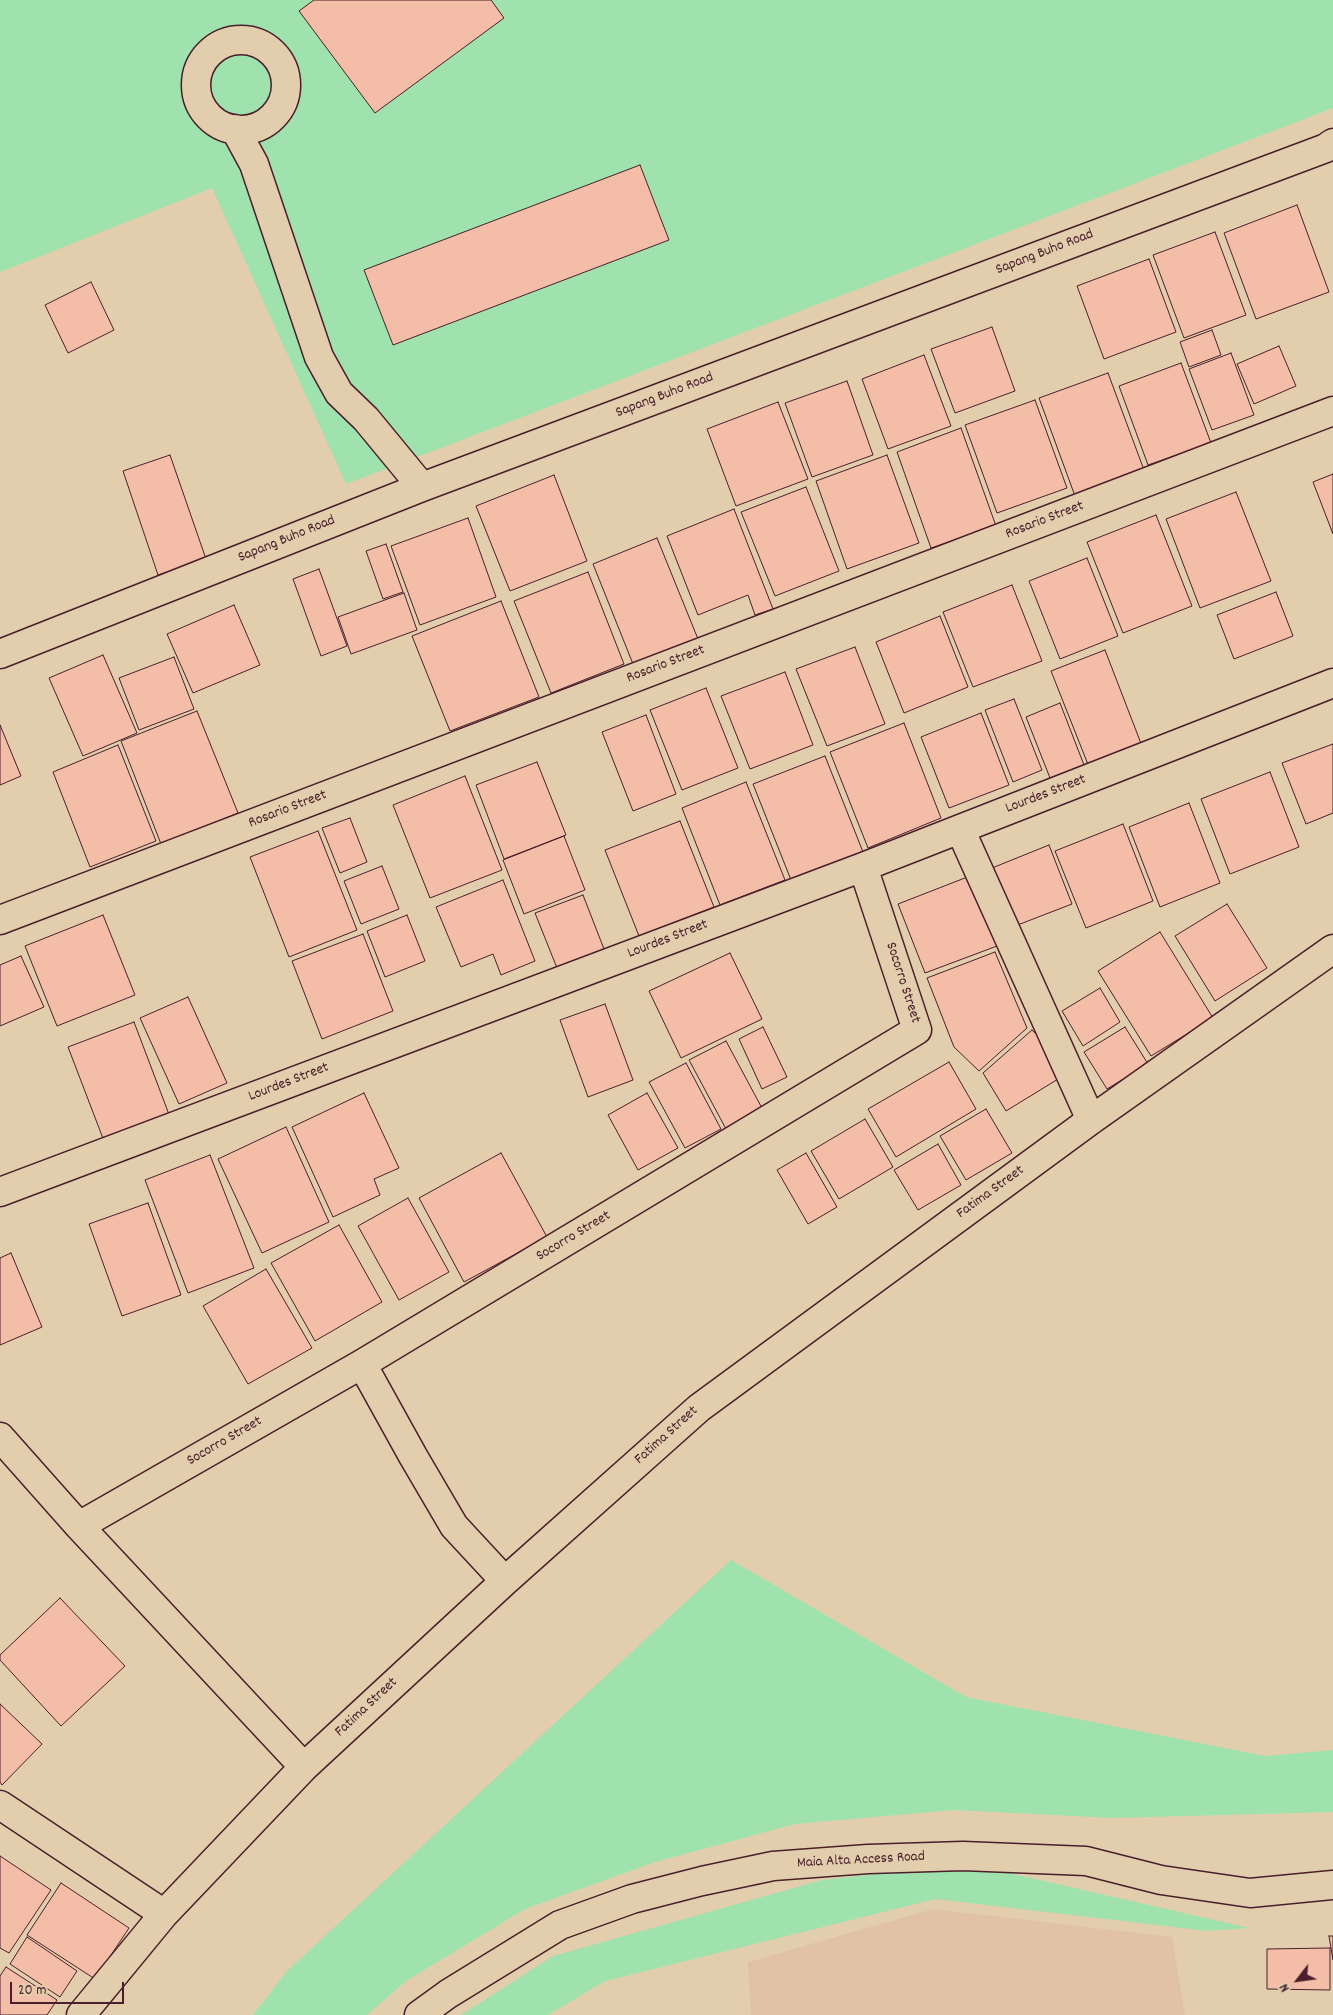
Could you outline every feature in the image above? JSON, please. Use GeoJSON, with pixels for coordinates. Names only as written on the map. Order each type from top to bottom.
{"type":"FeatureCollection","features":[{"type":"Feature","properties":{"kind":"street"},"geometry":{"type":"LineString","coordinates":[[235,130],[254,164],[319,357],[340,393],[366,419],[422,487]]}},
{"type":"Feature","properties":{"kind":"street","name":"Sapang Buho Road"},"geometry":{"type":"LineString","coordinates":[[0,654],[422,487],[1331,153]]}},
{"type":"Feature","properties":{"kind":"street","name":"Rosario Street"},"geometry":{"type":"LineString","coordinates":[[0,920],[1333,411]]}},
{"type":"Feature","properties":{"kind":"street","name":"Lourdes Street"},"geometry":{"type":"LineString","coordinates":[[0,1192],[863,867],[1333,683]]}},
{"type":"Feature","properties":{"kind":"street"},"geometry":{"type":"LineString","coordinates":[[960,829],[1091,1120]]}},
{"type":"Feature","properties":{"kind":"street","name":"Socorro Street"},"geometry":{"type":"LineString","coordinates":[[79,1526],[362,1364],[917,1030],[863,867]]}},
{"type":"Feature","properties":{"kind":"street","name":"Fatima Street"},"geometry":{"type":"LineString","coordinates":[[81,2015],[164,1914],[304,1766],[699,1408],[1091,1120],[1333,949]]}},
{"type":"Feature","properties":{"kind":"street"},"geometry":{"type":"LineString","coordinates":[[362,1364],[412,1456],[454,1526],[505,1582]]}},
{"type":"Feature","properties":{"kind":"street"},"geometry":{"type":"LineString","coordinates":[[0,1437],[79,1526],[304,1766]]}},
{"type":"Feature","properties":{"kind":"street"},"geometry":{"type":"LineString","coordinates":[[0,1805],[164,1914]]}},
{"type":"Feature","properties":{"kind":"street","name":"Maia Alta Access Road"},"geometry":{"type":"LineString","coordinates":[[419,2015],[448,1994],[560,1925],[632,1899],[702,1880],[773,1866],[868,1859],[972,1856],[1086,1861],[1161,1880],[1250,1893],[1333,1885]]}},
{"type":"Feature","properties":{"kind":"shaded area"},"geometry":{"type":"Polygon","coordinates":[[[933,1909],[1172,1937],[1185,2015],[751,2015],[748,1962],[933,1909]]]}},
{"type":"Feature","properties":{"kind":"green space"},"geometry":{"type":"Polygon","coordinates":[[[0,0],[1333,0],[1333,108],[346,484],[212,188],[0,272],[0,0]]]}},
{"type":"Feature","properties":{"kind":"green space"},"geometry":{"type":"Polygon","coordinates":[[[731,1560],[966,1697],[1265,1756],[1333,1750],[1333,1812],[1113,1818],[954,1810],[795,1824],[655,1862],[525,1909],[406,1981],[367,2015],[253,2015],[286,1972],[731,1560]]]}},
{"type":"Feature","properties":{"kind":"green space"},"geometry":{"type":"Polygon","coordinates":[[[983,1867],[1249,1928],[1208,1931],[935,1899],[605,1981],[548,2015],[461,2015],[553,1956],[822,1880],[901,1871],[983,1867]]]}},
{"type":"Feature","properties":{"kind":"building"},"geometry":{"type":"Polygon","coordinates":[[[314,0],[491,0],[504,18],[375,113],[299,11],[314,0]]]}},
{"type":"Feature","properties":{"kind":"building"},"geometry":{"type":"Polygon","coordinates":[[[640,165],[669,240],[393,345],[364,270],[640,165]]]}},
{"type":"Feature","properties":{"kind":"building"},"geometry":{"type":"Polygon","coordinates":[[[1297,205],[1329,292],[1256,319],[1224,233],[1297,205]]]}},
{"type":"Feature","properties":{"kind":"building"},"geometry":{"type":"Polygon","coordinates":[[[1215,232],[1246,315],[1184,338],[1153,255],[1215,232]]]}},
{"type":"Feature","properties":{"kind":"building"},"geometry":{"type":"Polygon","coordinates":[[[1149,259],[1176,332],[1104,359],[1077,286],[1149,259]]]}},
{"type":"Feature","properties":{"kind":"building"},"geometry":{"type":"Polygon","coordinates":[[[91,282],[114,330],[68,353],[45,305],[91,282]]]}},
{"type":"Feature","properties":{"kind":"building"},"geometry":{"type":"Polygon","coordinates":[[[992,327],[1015,391],[955,413],[931,349],[992,327]]]}},
{"type":"Feature","properties":{"kind":"building"},"geometry":{"type":"Polygon","coordinates":[[[1212,330],[1221,355],[1189,367],[1180,342],[1212,330]]]}},
{"type":"Feature","properties":{"kind":"building"},"geometry":{"type":"Polygon","coordinates":[[[1279,346],[1296,386],[1254,404],[1237,364],[1279,346]]]}},
{"type":"Feature","properties":{"kind":"building"},"geometry":{"type":"Polygon","coordinates":[[[1231,353],[1254,415],[1212,430],[1189,369],[1231,353]]]}},
{"type":"Feature","properties":{"kind":"building"},"geometry":{"type":"Polygon","coordinates":[[[924,355],[951,426],[888,449],[862,379],[924,355]]]}},
{"type":"Feature","properties":{"kind":"building"},"geometry":{"type":"Polygon","coordinates":[[[1181,363],[1211,443],[1148,465],[1119,386],[1181,363]]]}},
{"type":"Feature","properties":{"kind":"building"},"geometry":{"type":"Polygon","coordinates":[[[1108,373],[1144,470],[1075,496],[1039,398],[1108,373]]]}},
{"type":"Feature","properties":{"kind":"building"},"geometry":{"type":"Polygon","coordinates":[[[847,381],[873,455],[812,477],[785,403],[847,381]]]}},
{"type":"Feature","properties":{"kind":"building"},"geometry":{"type":"Polygon","coordinates":[[[1035,400],[1067,488],[997,513],[965,425],[1035,400]]]}},
{"type":"Feature","properties":{"kind":"building"},"geometry":{"type":"Polygon","coordinates":[[[778,402],[808,479],[736,506],[707,429],[778,402]]]}},
{"type":"Feature","properties":{"kind":"building"},"geometry":{"type":"Polygon","coordinates":[[[961,428],[996,526],[931,548],[897,452],[961,428]]]}},
{"type":"Feature","properties":{"kind":"building"},"geometry":{"type":"Polygon","coordinates":[[[170,455],[206,559],[158,575],[123,471],[170,455]]]}},
{"type":"Feature","properties":{"kind":"building"},"geometry":{"type":"Polygon","coordinates":[[[887,455],[919,543],[847,569],[816,481],[887,455]]]}},
{"type":"Feature","properties":{"kind":"building"},"geometry":{"type":"Polygon","coordinates":[[[1333,474],[1333,534],[1313,482],[1333,474]]]}},
{"type":"Feature","properties":{"kind":"building"},"geometry":{"type":"Polygon","coordinates":[[[554,475],[587,561],[510,591],[476,506],[554,475]]]}},
{"type":"Feature","properties":{"kind":"building"},"geometry":{"type":"Polygon","coordinates":[[[806,487],[839,571],[775,596],[741,512],[806,487]]]}},
{"type":"Feature","properties":{"kind":"building"},"geometry":{"type":"Polygon","coordinates":[[[1236,492],[1271,581],[1200,608],[1166,519],[1236,492]]]}},
{"type":"Feature","properties":{"kind":"building"},"geometry":{"type":"Polygon","coordinates":[[[734,509],[773,609],[755,615],[748,595],[698,615],[667,536],[734,509]]]}},
{"type":"Feature","properties":{"kind":"building"},"geometry":{"type":"Polygon","coordinates":[[[1156,515],[1192,606],[1123,633],[1087,542],[1156,515]]]}},
{"type":"Feature","properties":{"kind":"building"},"geometry":{"type":"Polygon","coordinates":[[[468,518],[496,597],[420,625],[391,546],[468,518]]]}},
{"type":"Feature","properties":{"kind":"building"},"geometry":{"type":"Polygon","coordinates":[[[657,538],[698,639],[633,664],[593,564],[657,538]]]}},
{"type":"Feature","properties":{"kind":"building"},"geometry":{"type":"Polygon","coordinates":[[[386,544],[403,592],[383,599],[366,551],[386,544]]]}},
{"type":"Feature","properties":{"kind":"building"},"geometry":{"type":"Polygon","coordinates":[[[1087,558],[1118,636],[1060,659],[1029,581],[1087,558]]]}},
{"type":"Feature","properties":{"kind":"building"},"geometry":{"type":"Polygon","coordinates":[[[319,569],[347,646],[321,656],[293,579],[319,569]]]}},
{"type":"Feature","properties":{"kind":"building"},"geometry":{"type":"Polygon","coordinates":[[[588,572],[624,664],[551,693],[514,601],[588,572]]]}},
{"type":"Feature","properties":{"kind":"building"},"geometry":{"type":"Polygon","coordinates":[[[1012,585],[1042,661],[973,687],[943,612],[1012,585]]]}},
{"type":"Feature","properties":{"kind":"building"},"geometry":{"type":"Polygon","coordinates":[[[1276,592],[1293,636],[1234,659],[1217,615],[1276,592]]]}},
{"type":"Feature","properties":{"kind":"building"},"geometry":{"type":"Polygon","coordinates":[[[404,593],[417,630],[351,654],[338,617],[404,593]]]}},
{"type":"Feature","properties":{"kind":"building"},"geometry":{"type":"Polygon","coordinates":[[[501,601],[539,697],[450,731],[412,636],[501,601]]]}},
{"type":"Feature","properties":{"kind":"building"},"geometry":{"type":"Polygon","coordinates":[[[234,605],[260,665],[193,693],[167,634],[234,605]]]}},
{"type":"Feature","properties":{"kind":"building"},"geometry":{"type":"Polygon","coordinates":[[[940,616],[968,687],[904,713],[876,642],[940,616]]]}},
{"type":"Feature","properties":{"kind":"building"},"geometry":{"type":"Polygon","coordinates":[[[855,647],[885,724],[827,746],[796,669],[855,647]]]}},
{"type":"Feature","properties":{"kind":"building"},"geometry":{"type":"Polygon","coordinates":[[[1105,650],[1142,746],[1089,767],[1051,671],[1105,650]]]}},
{"type":"Feature","properties":{"kind":"building"},"geometry":{"type":"Polygon","coordinates":[[[103,655],[137,733],[83,756],[49,678],[103,655]]]}},
{"type":"Feature","properties":{"kind":"building"},"geometry":{"type":"Polygon","coordinates":[[[174,657],[194,709],[139,730],[119,678],[174,657]]]}},
{"type":"Feature","properties":{"kind":"building"},"geometry":{"type":"Polygon","coordinates":[[[785,672],[813,745],[750,769],[721,696],[785,672]]]}},
{"type":"Feature","properties":{"kind":"building"},"geometry":{"type":"Polygon","coordinates":[[[706,688],[738,768],[682,790],[650,710],[706,688]]]}},
{"type":"Feature","properties":{"kind":"building"},"geometry":{"type":"Polygon","coordinates":[[[1014,699],[1042,770],[1013,782],[985,710],[1014,699]]]}},
{"type":"Feature","properties":{"kind":"building"},"geometry":{"type":"Polygon","coordinates":[[[1060,703],[1084,765],[1050,778],[1026,717],[1060,703]]]}},
{"type":"Feature","properties":{"kind":"building"},"geometry":{"type":"Polygon","coordinates":[[[197,711],[238,813],[161,844],[121,741],[197,711]]]}},
{"type":"Feature","properties":{"kind":"building"},"geometry":{"type":"Polygon","coordinates":[[[981,713],[1009,785],[949,808],[921,737],[981,713]]]}},
{"type":"Feature","properties":{"kind":"building"},"geometry":{"type":"Polygon","coordinates":[[[646,715],[676,794],[633,811],[602,732],[646,715]]]}},
{"type":"Feature","properties":{"kind":"building"},"geometry":{"type":"Polygon","coordinates":[[[904,723],[941,818],[868,848],[830,752],[904,723]]]}},
{"type":"Feature","properties":{"kind":"building"},"geometry":{"type":"Polygon","coordinates":[[[0,725],[21,776],[0,785],[0,725]]]}},
{"type":"Feature","properties":{"kind":"building"},"geometry":{"type":"Polygon","coordinates":[[[1333,744],[1333,813],[1306,824],[1282,763],[1333,744]]]}},
{"type":"Feature","properties":{"kind":"building"},"geometry":{"type":"Polygon","coordinates":[[[118,745],[156,841],[90,867],[53,772],[118,745]]]}},
{"type":"Feature","properties":{"kind":"building"},"geometry":{"type":"Polygon","coordinates":[[[825,756],[863,852],[791,880],[753,784],[825,756]]]}},
{"type":"Feature","properties":{"kind":"building"},"geometry":{"type":"Polygon","coordinates":[[[537,762],[566,835],[504,859],[476,785],[537,762]]]}},
{"type":"Feature","properties":{"kind":"building"},"geometry":{"type":"Polygon","coordinates":[[[1270,772],[1299,847],[1230,874],[1201,799],[1270,772]]]}},
{"type":"Feature","properties":{"kind":"building"},"geometry":{"type":"Polygon","coordinates":[[[465,776],[502,870],[430,898],[393,805],[465,776]]]}},
{"type":"Feature","properties":{"kind":"building"},"geometry":{"type":"Polygon","coordinates":[[[746,782],[785,880],[720,905],[682,808],[746,782]]]}},
{"type":"Feature","properties":{"kind":"building"},"geometry":{"type":"Polygon","coordinates":[[[1189,803],[1220,883],[1160,907],[1129,827],[1189,803]]]}},
{"type":"Feature","properties":{"kind":"building"},"geometry":{"type":"Polygon","coordinates":[[[350,818],[367,862],[340,873],[322,828],[350,818]]]}},
{"type":"Feature","properties":{"kind":"building"},"geometry":{"type":"Polygon","coordinates":[[[680,821],[714,907],[639,936],[605,850],[680,821]]]}},
{"type":"Feature","properties":{"kind":"building"},"geometry":{"type":"Polygon","coordinates":[[[1123,824],[1153,901],[1086,928],[1055,851],[1123,824]]]}},
{"type":"Feature","properties":{"kind":"building"},"geometry":{"type":"Polygon","coordinates":[[[318,831],[357,930],[289,957],[250,857],[318,831]]]}},
{"type":"Feature","properties":{"kind":"building"},"geometry":{"type":"Polygon","coordinates":[[[564,836],[585,890],[524,914],[503,860],[564,836]]]}},
{"type":"Feature","properties":{"kind":"building"},"geometry":{"type":"Polygon","coordinates":[[[1049,845],[1072,904],[1015,926],[992,868],[1049,845]]]}},
{"type":"Feature","properties":{"kind":"building"},"geometry":{"type":"Polygon","coordinates":[[[382,866],[399,909],[361,924],[344,881],[382,866]]]}},
{"type":"Feature","properties":{"kind":"building"},"geometry":{"type":"Polygon","coordinates":[[[970,876],[997,946],[925,973],[898,904],[970,876]]]}},
{"type":"Feature","properties":{"kind":"building"},"geometry":{"type":"Polygon","coordinates":[[[503,880],[535,961],[501,975],[493,954],[461,967],[436,907],[503,880]]]}},
{"type":"Feature","properties":{"kind":"building"},"geometry":{"type":"Polygon","coordinates":[[[583,895],[604,949],[557,968],[535,913],[583,895]]]}},
{"type":"Feature","properties":{"kind":"building"},"geometry":{"type":"Polygon","coordinates":[[[1227,904],[1267,968],[1215,1001],[1175,936],[1227,904]]]}},
{"type":"Feature","properties":{"kind":"building"},"geometry":{"type":"Polygon","coordinates":[[[103,915],[135,995],[57,1026],[25,946],[103,915]]]}},
{"type":"Feature","properties":{"kind":"building"},"geometry":{"type":"Polygon","coordinates":[[[407,915],[425,961],[385,977],[367,931],[407,915]]]}},
{"type":"Feature","properties":{"kind":"building"},"geometry":{"type":"Polygon","coordinates":[[[1160,932],[1213,1018],[1151,1056],[1098,971],[1160,932]]]}},
{"type":"Feature","properties":{"kind":"building"},"geometry":{"type":"Polygon","coordinates":[[[363,934],[393,1011],[322,1039],[292,961],[363,934]]]}},
{"type":"Feature","properties":{"kind":"building"},"geometry":{"type":"Polygon","coordinates":[[[995,952],[1027,1028],[979,1071],[954,1047],[927,978],[995,952]]]}},
{"type":"Feature","properties":{"kind":"building"},"geometry":{"type":"Polygon","coordinates":[[[730,953],[762,1019],[681,1058],[649,991],[730,953]]]}},
{"type":"Feature","properties":{"kind":"building"},"geometry":{"type":"Polygon","coordinates":[[[21,956],[44,1007],[0,1026],[0,965],[21,956]]]}},
{"type":"Feature","properties":{"kind":"building"},"geometry":{"type":"Polygon","coordinates":[[[1100,988],[1120,1022],[1083,1046],[1062,1011],[1100,988]]]}},
{"type":"Feature","properties":{"kind":"building"},"geometry":{"type":"Polygon","coordinates":[[[188,997],[227,1083],[179,1104],[140,1018],[188,997]]]}},
{"type":"Feature","properties":{"kind":"building"},"geometry":{"type":"Polygon","coordinates":[[[605,1004],[633,1080],[588,1097],[560,1020],[605,1004]]]}},
{"type":"Feature","properties":{"kind":"building"},"geometry":{"type":"Polygon","coordinates":[[[134,1022],[170,1117],[104,1141],[68,1047],[134,1022]]]}},
{"type":"Feature","properties":{"kind":"building"},"geometry":{"type":"Polygon","coordinates":[[[763,1027],[787,1077],[762,1089],[739,1039],[763,1027]]]}},
{"type":"Feature","properties":{"kind":"building"},"geometry":{"type":"Polygon","coordinates":[[[1125,1027],[1148,1064],[1107,1089],[1084,1052],[1125,1027]]]}},
{"type":"Feature","properties":{"kind":"building"},"geometry":{"type":"Polygon","coordinates":[[[1032,1030],[1040,1038],[1063,1076],[1006,1111],[983,1073],[1032,1030]]]}},
{"type":"Feature","properties":{"kind":"building"},"geometry":{"type":"Polygon","coordinates":[[[726,1041],[763,1110],[726,1129],[689,1060],[726,1041]]]}},
{"type":"Feature","properties":{"kind":"building"},"geometry":{"type":"Polygon","coordinates":[[[949,1062],[976,1109],[896,1157],[868,1109],[949,1062]]]}},
{"type":"Feature","properties":{"kind":"building"},"geometry":{"type":"Polygon","coordinates":[[[686,1063],[721,1129],[685,1148],[649,1082],[686,1063]]]}},
{"type":"Feature","properties":{"kind":"building"},"geometry":{"type":"Polygon","coordinates":[[[364,1093],[399,1168],[374,1179],[380,1195],[333,1217],[292,1127],[364,1093]]]}},
{"type":"Feature","properties":{"kind":"building"},"geometry":{"type":"Polygon","coordinates":[[[647,1093],[678,1148],[638,1170],[608,1115],[647,1093]]]}},
{"type":"Feature","properties":{"kind":"building"},"geometry":{"type":"Polygon","coordinates":[[[986,1109],[1012,1153],[966,1180],[940,1136],[986,1109]]]}},
{"type":"Feature","properties":{"kind":"building"},"geometry":{"type":"Polygon","coordinates":[[[865,1119],[893,1167],[839,1199],[811,1151],[865,1119]]]}},
{"type":"Feature","properties":{"kind":"building"},"geometry":{"type":"Polygon","coordinates":[[[286,1127],[329,1222],[262,1253],[218,1159],[286,1127]]]}},
{"type":"Feature","properties":{"kind":"building"},"geometry":{"type":"Polygon","coordinates":[[[938,1144],[961,1185],[918,1210],[894,1170],[938,1144]]]}},
{"type":"Feature","properties":{"kind":"building"},"geometry":{"type":"Polygon","coordinates":[[[501,1153],[547,1237],[464,1282],[419,1198],[501,1153]]]}},
{"type":"Feature","properties":{"kind":"building"},"geometry":{"type":"Polygon","coordinates":[[[806,1153],[837,1207],[808,1224],[777,1170],[806,1153]]]}},
{"type":"Feature","properties":{"kind":"building"},"geometry":{"type":"Polygon","coordinates":[[[210,1155],[254,1268],[188,1293],[145,1180],[210,1155]]]}},
{"type":"Feature","properties":{"kind":"building"},"geometry":{"type":"Polygon","coordinates":[[[408,1198],[449,1272],[399,1300],[358,1226],[408,1198]]]}},
{"type":"Feature","properties":{"kind":"building"},"geometry":{"type":"Polygon","coordinates":[[[148,1203],[181,1295],[122,1316],[89,1224],[148,1203]]]}},
{"type":"Feature","properties":{"kind":"building"},"geometry":{"type":"Polygon","coordinates":[[[339,1225],[382,1302],[315,1341],[271,1263],[339,1225]]]}},
{"type":"Feature","properties":{"kind":"building"},"geometry":{"type":"Polygon","coordinates":[[[11,1253],[42,1327],[0,1345],[0,1258],[11,1253]]]}},
{"type":"Feature","properties":{"kind":"building"},"geometry":{"type":"Polygon","coordinates":[[[266,1269],[312,1348],[248,1384],[203,1306],[266,1269]]]}},
{"type":"Feature","properties":{"kind":"building"},"geometry":{"type":"Polygon","coordinates":[[[60,1598],[125,1666],[61,1726],[0,1660],[0,1655],[60,1598]]]}},
{"type":"Feature","properties":{"kind":"building"},"geometry":{"type":"Polygon","coordinates":[[[0,1704],[42,1744],[2,1785],[0,1782],[0,1704]]]}},
{"type":"Feature","properties":{"kind":"building"},"geometry":{"type":"Polygon","coordinates":[[[0,1856],[51,1890],[9,1953],[0,1948],[0,1856]]]}},
{"type":"Feature","properties":{"kind":"building"},"geometry":{"type":"Polygon","coordinates":[[[61,1883],[129,1928],[95,1979],[27,1935],[61,1883]]]}},
{"type":"Feature","properties":{"kind":"building"},"geometry":{"type":"Polygon","coordinates":[[[1329,1936],[1333,1936],[1333,1960],[1329,1936]]]}},
{"type":"Feature","properties":{"kind":"building"},"geometry":{"type":"Polygon","coordinates":[[[27,1937],[77,1971],[60,1997],[10,1964],[27,1937]]]}},
{"type":"Feature","properties":{"kind":"building"},"geometry":{"type":"Polygon","coordinates":[[[1330,1948],[1330,1990],[1267,1989],[1267,1949],[1330,1948]]]}},
{"type":"Feature","properties":{"kind":"building"},"geometry":{"type":"Polygon","coordinates":[[[6,1967],[57,2000],[47,2015],[0,2015],[0,1976],[6,1967]]]}}]}
